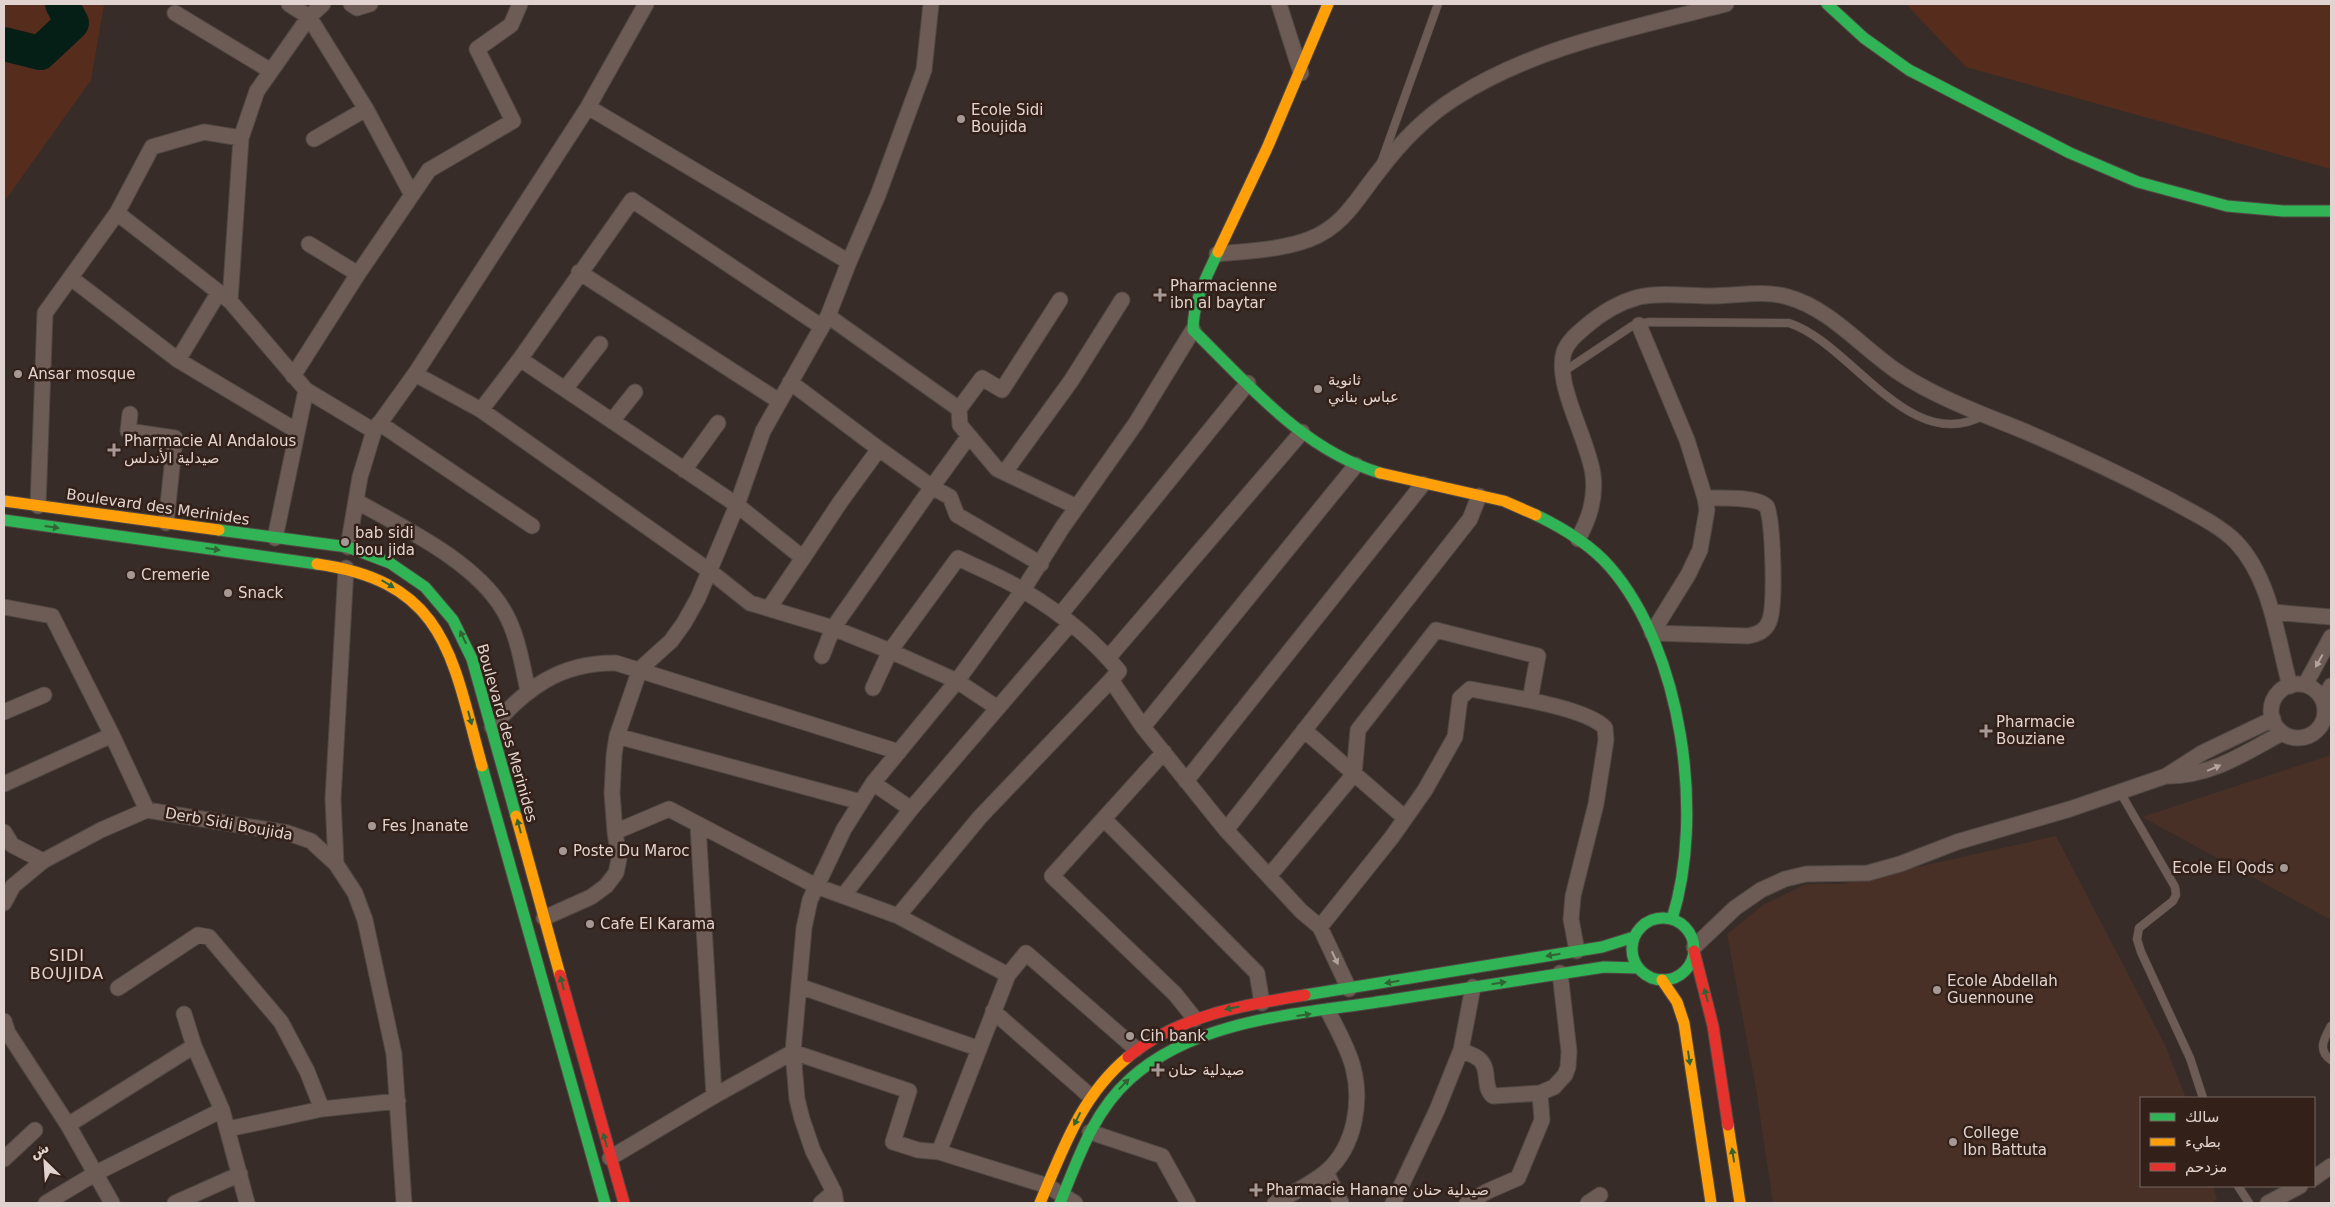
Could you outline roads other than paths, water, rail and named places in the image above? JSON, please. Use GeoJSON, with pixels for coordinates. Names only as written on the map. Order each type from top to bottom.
{"type":"FeatureCollection","features":[{"type":"Feature","properties":{"kind":"main road"},"geometry":{"type":"LineString","coordinates":[[1328,4],[1301,72],[1200,291],[1193,314],[1194,330],[1302,432],[1330,451],[1356,465],[1423,484],[1519,507],[1560,527],[1578,539],[1609,566],[1627,589],[1652,632],[1667,670],[1680,730],[1687,805],[1686,868],[1672,919]]}},
{"type":"Feature","properties":{"kind":"main road"},"geometry":{"type":"LineString","coordinates":[[1826,4],[1864,38],[1909,70],[2070,153],[2138,182],[2227,206],[2283,211],[2331,212]]}},
{"type":"Feature","properties":{"kind":"main road","name":"Boulevard des Merinides"},"geometry":{"type":"LineString","coordinates":[[4,501],[348,547],[369,553],[395,565],[441,601],[456,621],[467,646],[492,727],[624,1203]]}},
{"type":"Feature","properties":{"kind":"main road"},"geometry":{"type":"LineString","coordinates":[[4,520],[346,568],[373,576],[412,601],[436,626],[449,650],[606,1203]]}},
{"type":"Feature","properties":{"kind":"main road"},"geometry":{"type":"LineString","coordinates":[[1694,949],[1692,962],[1686,970],[1673,979],[1662,980],[1649,977],[1638,968],[1632,951],[1634,937],[1639,929],[1658,918],[1672,919],[1685,927],[1691,936],[1713,1026],[1740,1203]]}},
{"type":"Feature","properties":{"kind":"main road"},"geometry":{"type":"LineString","coordinates":[[1040,1203],[1072,1128],[1090,1096],[1110,1072],[1136,1049],[1156,1036],[1195,1019],[1228,1009],[1602,947],[1634,937]]}},
{"type":"Feature","properties":{"kind":"main road"},"geometry":{"type":"LineString","coordinates":[[1066,1200],[1090,1132],[1105,1106],[1124,1083],[1159,1055],[1191,1040],[1228,1028],[1266,1020],[1560,973],[1604,967],[1638,968]]}},
{"type":"Feature","properties":{"kind":"main road"},"geometry":{"type":"LineString","coordinates":[[1662,980],[1678,1002],[1684,1023],[1711,1203]]}},
{"type":"Feature","properties":{"kind":"street"},"geometry":{"type":"LineString","coordinates":[[289,4],[309,17],[366,109],[412,195]]}},
{"type":"Feature","properties":{"kind":"street"},"geometry":{"type":"LineString","coordinates":[[178,360],[224,297],[241,138],[257,91],[309,17],[323,4]]}},
{"type":"Feature","properties":{"kind":"street"},"geometry":{"type":"LineString","coordinates":[[351,4],[356,8],[370,4]]}},
{"type":"Feature","properties":{"kind":"street"},"geometry":{"type":"LineString","coordinates":[[293,376],[358,274],[429,170],[513,121],[477,49],[511,25],[520,4]]}},
{"type":"Feature","properties":{"kind":"street"},"geometry":{"type":"LineString","coordinates":[[348,547],[360,477],[376,427],[415,374],[588,107],[646,4]]}},
{"type":"Feature","properties":{"kind":"street"},"geometry":{"type":"LineString","coordinates":[[544,918],[591,897],[606,886],[616,873],[619,859],[614,832],[613,775],[617,736],[640,669],[671,640],[684,623],[711,572],[763,431],[825,321],[881,186],[924,70],[931,4]]}},
{"type":"Feature","properties":{"kind":"street"},"geometry":{"type":"LineString","coordinates":[[1279,4],[1301,72]]}},
{"type":"Feature","properties":{"kind":"street"},"geometry":{"type":"LineString","coordinates":[[1217,254],[1289,245],[1312,238],[1350,212],[1378,171],[1425,120],[1455,98],[1505,71],[1563,48],[1726,4]]}},
{"type":"Feature","properties":{"kind":"street"},"geometry":{"type":"LineString","coordinates":[[175,13],[271,71]]}},
{"type":"Feature","properties":{"kind":"street"},"geometry":{"type":"LineString","coordinates":[[588,107],[849,262]]}},
{"type":"Feature","properties":{"kind":"street"},"geometry":{"type":"LineString","coordinates":[[314,139],[366,109]]}},
{"type":"Feature","properties":{"kind":"street"},"geometry":{"type":"LineString","coordinates":[[38,506],[45,313],[117,213],[152,147],[204,132],[241,138]]}},
{"type":"Feature","properties":{"kind":"street"},"geometry":{"type":"LineString","coordinates":[[480,410],[520,359],[579,272],[632,200],[825,321],[959,409]]}},
{"type":"Feature","properties":{"kind":"street"},"geometry":{"type":"LineString","coordinates":[[117,213],[224,297],[306,390],[376,427],[532,526]]}},
{"type":"Feature","properties":{"kind":"street"},"geometry":{"type":"LineString","coordinates":[[309,244],[358,274]]}},
{"type":"Feature","properties":{"kind":"street"},"geometry":{"type":"LineString","coordinates":[[579,272],[779,401]]}},
{"type":"Feature","properties":{"kind":"street"},"geometry":{"type":"LineString","coordinates":[[71,278],[178,360],[297,431]]}},
{"type":"Feature","properties":{"kind":"street"},"geometry":{"type":"LineString","coordinates":[[1578,539],[1588,522],[1592,503],[1593,475],[1563,372],[1564,352],[1571,340],[1594,320],[1630,300],[1661,295],[1785,296],[1820,311],[1889,366],[1914,382],[1984,416],[2088,459],[2153,491],[2221,530],[2247,554],[2256,571],[2297,686]]}},
{"type":"Feature","properties":{"kind":"street"},"geometry":{"type":"LineString","coordinates":[[1060,300],[1002,390],[982,378],[959,409],[960,425],[997,469],[1077,506]]}},
{"type":"Feature","properties":{"kind":"street"},"geometry":{"type":"LineString","coordinates":[[1005,472],[1072,381],[1122,300]]}},
{"type":"Feature","properties":{"kind":"street"},"geometry":{"type":"LineString","coordinates":[[1639,325],[1687,440],[1705,498],[1704,532],[1700,550],[1688,574],[1652,632],[1748,636],[1760,633],[1769,623],[1772,615],[1772,542],[1767,507],[1764,503],[1754,500],[1705,498]]}},
{"type":"Feature","properties":{"kind":"street"},"geometry":{"type":"LineString","coordinates":[[821,1203],[835,1198],[813,1151],[802,1120],[797,1099],[793,1052],[804,928],[810,900],[844,829],[873,783],[957,681],[1023,590],[1077,506],[1136,423],[1194,330]]}},
{"type":"Feature","properties":{"kind":"street"},"geometry":{"type":"LineString","coordinates":[[565,389],[600,344]]}},
{"type":"Feature","properties":{"kind":"street"},"geometry":{"type":"LineString","coordinates":[[520,359],[737,505],[803,558]]}},
{"type":"Feature","properties":{"kind":"street"},"geometry":{"type":"LineString","coordinates":[[415,374],[480,410],[711,572],[750,604],[832,628],[890,651],[957,681],[996,707]]}},
{"type":"Feature","properties":{"kind":"street"},"geometry":{"type":"LineString","coordinates":[[790,382],[879,450],[932,487],[950,497],[957,515],[1041,564]]}},
{"type":"Feature","properties":{"kind":"street"},"geometry":{"type":"LineString","coordinates":[[843,896],[911,809],[1065,620],[1248,383]]}},
{"type":"Feature","properties":{"kind":"street"},"geometry":{"type":"LineString","coordinates":[[275,538],[306,390]]}},
{"type":"Feature","properties":{"kind":"street"},"geometry":{"type":"LineString","coordinates":[[612,421],[635,392]]}},
{"type":"Feature","properties":{"kind":"street"},"geometry":{"type":"LineString","coordinates":[[130,414],[128,431],[176,438],[166,523]]}},
{"type":"Feature","properties":{"kind":"street"},"geometry":{"type":"LineString","coordinates":[[684,470],[718,423]]}},
{"type":"Feature","properties":{"kind":"street"},"geometry":{"type":"LineString","coordinates":[[1108,658],[1302,432]]}},
{"type":"Feature","properties":{"kind":"street"},"geometry":{"type":"LineString","coordinates":[[822,656],[832,628],[969,436]]}},
{"type":"Feature","properties":{"kind":"street"},"geometry":{"type":"LineString","coordinates":[[769,608],[841,501],[879,450]]}},
{"type":"Feature","properties":{"kind":"street"},"geometry":{"type":"LineString","coordinates":[[1144,727],[1356,465]]}},
{"type":"Feature","properties":{"kind":"street"},"geometry":{"type":"LineString","coordinates":[[1186,781],[1423,484]]}},
{"type":"Feature","properties":{"kind":"street"},"geometry":{"type":"LineString","coordinates":[[1226,830],[1470,519],[1479,496]]}},
{"type":"Feature","properties":{"kind":"street"},"geometry":{"type":"LineString","coordinates":[[356,501],[417,535],[477,576],[488,588],[505,612],[517,641],[528,690]]}},
{"type":"Feature","properties":{"kind":"street"},"geometry":{"type":"LineString","coordinates":[[872,688],[890,651],[958,558],[1023,590],[1065,620],[1108,658],[1119,671],[980,817],[898,916]]}},
{"type":"Feature","properties":{"kind":"street"},"geometry":{"type":"LineString","coordinates":[[336,864],[333,799],[346,568]]}},
{"type":"Feature","properties":{"kind":"street"},"geometry":{"type":"LineString","coordinates":[[4,607],[52,616],[112,735],[147,810]]}},
{"type":"Feature","properties":{"kind":"street"},"geometry":{"type":"LineString","coordinates":[[2272,612],[2331,617]]}},
{"type":"Feature","properties":{"kind":"street"},"geometry":{"type":"LineString","coordinates":[[1270,875],[1354,774],[1358,730],[1436,630],[1538,656],[1530,700]]}},
{"type":"Feature","properties":{"kind":"street"},"geometry":{"type":"LineString","coordinates":[[2297,686],[2331,637]]}},
{"type":"Feature","properties":{"kind":"street"},"geometry":{"type":"LineString","coordinates":[[492,727],[528,690],[560,673],[584,665],[616,663],[899,752]]}},
{"type":"Feature","properties":{"kind":"street"},"geometry":{"type":"LineString","coordinates":[[1111,680],[1144,727],[1226,830],[1270,875],[1301,911],[1320,926],[1349,989]]}},
{"type":"Feature","properties":{"kind":"street"},"geometry":{"type":"LineString","coordinates":[[2326,711],[2316,691],[2297,686],[2283,690],[2273,703],[2272,719],[2282,733],[2292,737],[2303,738],[2313,734],[2321,726],[2326,711],[2331,686]]}},
{"type":"Feature","properties":{"kind":"street"},"geometry":{"type":"LineString","coordinates":[[1320,926],[1425,790],[1455,737],[1460,698],[1464,692],[1470,689],[1530,700],[1593,718],[1605,728],[1606,740],[1596,804],[1573,896],[1571,919],[1577,951]]}},
{"type":"Feature","properties":{"kind":"street"},"geometry":{"type":"LineString","coordinates":[[4,712],[44,695]]}},
{"type":"Feature","properties":{"kind":"street"},"geometry":{"type":"LineString","coordinates":[[1694,949],[1735,908],[1761,890],[1785,879],[1806,874],[1846,874],[1881,870],[1957,842],[2039,819],[2166,776],[2202,753],[2272,719]]}},
{"type":"Feature","properties":{"kind":"street"},"geometry":{"type":"LineString","coordinates":[[1304,730],[1405,818]]}},
{"type":"Feature","properties":{"kind":"street"},"geometry":{"type":"LineString","coordinates":[[2166,776],[2184,776],[2206,771],[2282,733]]}},
{"type":"Feature","properties":{"kind":"street"},"geometry":{"type":"LineString","coordinates":[[4,784],[112,735]]}},
{"type":"Feature","properties":{"kind":"street"},"geometry":{"type":"LineString","coordinates":[[617,736],[861,802]]}},
{"type":"Feature","properties":{"kind":"street"},"geometry":{"type":"LineString","coordinates":[[1164,752],[1052,876],[1175,994],[1195,1019]]}},
{"type":"Feature","properties":{"kind":"street"},"geometry":{"type":"LineString","coordinates":[[873,783],[911,809]]}},
{"type":"Feature","properties":{"kind":"street"},"geometry":{"type":"LineString","coordinates":[[614,832],[669,809],[816,886],[898,916],[1008,975]]}},
{"type":"Feature","properties":{"kind":"street","name":"Derb Sidi Boujida"},"geometry":{"type":"LineString","coordinates":[[4,904],[13,886],[43,861],[101,830],[147,810],[288,832],[311,841],[336,864],[355,893],[365,920],[394,1054],[404,1203]]}},
{"type":"Feature","properties":{"kind":"street"},"geometry":{"type":"LineString","coordinates":[[1104,819],[1257,973],[1262,1003]]}},
{"type":"Feature","properties":{"kind":"street"},"geometry":{"type":"LineString","coordinates":[[698,825],[714,1096]]}},
{"type":"Feature","properties":{"kind":"street"},"geometry":{"type":"LineString","coordinates":[[4,832],[12,844],[43,861]]}},
{"type":"Feature","properties":{"kind":"street"},"geometry":{"type":"LineString","coordinates":[[118,988],[198,935],[209,937],[282,1022],[307,1071],[322,1109]]}},
{"type":"Feature","properties":{"kind":"street"},"geometry":{"type":"LineString","coordinates":[[939,1152],[977,1048],[1008,975],[1026,953],[1136,1049]]}},
{"type":"Feature","properties":{"kind":"street"},"geometry":{"type":"LineString","coordinates":[[1461,1050],[1482,1062],[1486,1072],[1488,1090],[1493,1096],[1540,1094],[1560,1081],[1568,1067],[1569,1051],[1560,973]]}},
{"type":"Feature","properties":{"kind":"street"},"geometry":{"type":"LineString","coordinates":[[799,986],[977,1048]]}},
{"type":"Feature","properties":{"kind":"street"},"geometry":{"type":"LineString","coordinates":[[1393,1203],[1437,1110],[1461,1050],[1473,987]]}},
{"type":"Feature","properties":{"kind":"street"},"geometry":{"type":"LineString","coordinates":[[993,1011],[1090,1096]]}},
{"type":"Feature","properties":{"kind":"street"},"geometry":{"type":"LineString","coordinates":[[1275,1203],[1326,1172],[1335,1163],[1348,1142],[1355,1118],[1356,1079],[1348,1054],[1328,1011]]}},
{"type":"Feature","properties":{"kind":"street"},"geometry":{"type":"LineString","coordinates":[[184,1014],[194,1046],[222,1110],[247,1203]]}},
{"type":"Feature","properties":{"kind":"street"},"geometry":{"type":"LineString","coordinates":[[4,1021],[8,1034],[68,1125],[112,1203]]}},
{"type":"Feature","properties":{"kind":"street"},"geometry":{"type":"LineString","coordinates":[[68,1125],[194,1046]]}},
{"type":"Feature","properties":{"kind":"street"},"geometry":{"type":"LineString","coordinates":[[610,1158],[714,1096],[793,1052],[909,1091],[893,1142],[918,1150],[939,1152],[1048,1186],[1066,1200]]}},
{"type":"Feature","properties":{"kind":"street"},"geometry":{"type":"LineString","coordinates":[[1467,1203],[1488,1191],[1518,1178],[1542,1120],[1540,1094]]}},
{"type":"Feature","properties":{"kind":"street"},"geometry":{"type":"LineString","coordinates":[[228,1129],[322,1109],[398,1101]]}},
{"type":"Feature","properties":{"kind":"street"},"geometry":{"type":"LineString","coordinates":[[46,1203],[96,1173],[222,1110]]}},
{"type":"Feature","properties":{"kind":"street"},"geometry":{"type":"LineString","coordinates":[[4,1159],[34,1130]]}},
{"type":"Feature","properties":{"kind":"street"},"geometry":{"type":"LineString","coordinates":[[1090,1132],[1162,1156],[1188,1203]]}},
{"type":"Feature","properties":{"kind":"street"},"geometry":{"type":"LineString","coordinates":[[2315,1177],[2331,1166]]}},
{"type":"Feature","properties":{"kind":"street"},"geometry":{"type":"LineString","coordinates":[[1326,1172],[1341,1203]]}},
{"type":"Feature","properties":{"kind":"street"},"geometry":{"type":"LineString","coordinates":[[175,1203],[240,1174]]}},
{"type":"Feature","properties":{"kind":"street"},"geometry":{"type":"LineString","coordinates":[[2268,1203],[2298,1187]]}},
{"type":"Feature","properties":{"kind":"lane"},"geometry":{"type":"LineString","coordinates":[[1378,171],[1438,4]]}},
{"type":"Feature","properties":{"kind":"lane"},"geometry":{"type":"LineString","coordinates":[[1563,372],[1619,334],[1639,325],[1672,321],[1789,323],[1801,327],[1818,337],[1899,405],[1924,420],[1952,424],[1970,423],[1984,416]]}},
{"type":"Feature","properties":{"kind":"lane"},"geometry":{"type":"LineString","coordinates":[[2120,792],[2175,887],[2176,895],[2173,901],[2139,928],[2137,939],[2145,961],[2190,1058],[2203,1097]]}},
{"type":"Feature","properties":{"kind":"lane"},"geometry":{"type":"LineString","coordinates":[[2331,1026],[2323,1039],[2322,1049],[2325,1056],[2331,1060]]}},
{"type":"Feature","properties":{"kind":"lane"},"geometry":{"type":"LineString","coordinates":[[2239,1187],[2249,1203]]}},
{"type":"Feature","properties":{"kind":"waterway"},"geometry":{"type":"LineString","coordinates":[[4,44],[40,53],[72,23],[62,4]]}},
{"type":"Feature","properties":{"kind":"place","name":"Ecole Sidi Boujida"},"geometry":{"type":"Point","coordinates":[961,119]}},
{"type":"Feature","properties":{"kind":"place","name":"Pharmacienne ibn al baytar"},"geometry":{"type":"Point","coordinates":[1160,295]}},
{"type":"Feature","properties":{"kind":"place","name":"Ansar mosque"},"geometry":{"type":"Point","coordinates":[18,374]}},
{"type":"Feature","properties":{"kind":"place","name":"ثانوية عباس بناني"},"geometry":{"type":"Point","coordinates":[1318,389]}},
{"type":"Feature","properties":{"kind":"place","name":"Pharmacie Al Andalous صيدلية الأندلس"},"geometry":{"type":"Point","coordinates":[114,450]}},
{"type":"Feature","properties":{"kind":"place","name":"bab sidi bou jida"},"geometry":{"type":"Point","coordinates":[345,542]}},
{"type":"Feature","properties":{"kind":"place","name":"Cremerie"},"geometry":{"type":"Point","coordinates":[131,575]}},
{"type":"Feature","properties":{"kind":"place","name":"Snack"},"geometry":{"type":"Point","coordinates":[228,593]}},
{"type":"Feature","properties":{"kind":"place","name":"Pharmacie Bouziane"},"geometry":{"type":"Point","coordinates":[1986,731]}},
{"type":"Feature","properties":{"kind":"place","name":"Fes Jnanate"},"geometry":{"type":"Point","coordinates":[372,826]}},
{"type":"Feature","properties":{"kind":"place","name":"Poste Du Maroc"},"geometry":{"type":"Point","coordinates":[563,851]}},
{"type":"Feature","properties":{"kind":"place","name":"Ecole El Qods"},"geometry":{"type":"Point","coordinates":[2284,868]}},
{"type":"Feature","properties":{"kind":"place","name":"Cafe El Karama"},"geometry":{"type":"Point","coordinates":[590,924]}},
{"type":"Feature","properties":{"kind":"place","name":"Ecole Abdellah Guennoune"},"geometry":{"type":"Point","coordinates":[1937,990]}},
{"type":"Feature","properties":{"kind":"place","name":"Cih bank"},"geometry":{"type":"Point","coordinates":[1130,1036]}},
{"type":"Feature","properties":{"kind":"place","name":"صيدلية حنان"},"geometry":{"type":"Point","coordinates":[1158,1070]}},
{"type":"Feature","properties":{"kind":"place","name":"College Ibn Battuta"},"geometry":{"type":"Point","coordinates":[1953,1142]}},
{"type":"Feature","properties":{"kind":"place","name":"Pharmacie Hanane صيدلية حنان"},"geometry":{"type":"Point","coordinates":[1256,1190]}},
{"type":"Feature","properties":{"kind":"district","name":"SIDI BOUJIDA"},"geometry":{"type":"Point","coordinates":[67,964]}}]}
